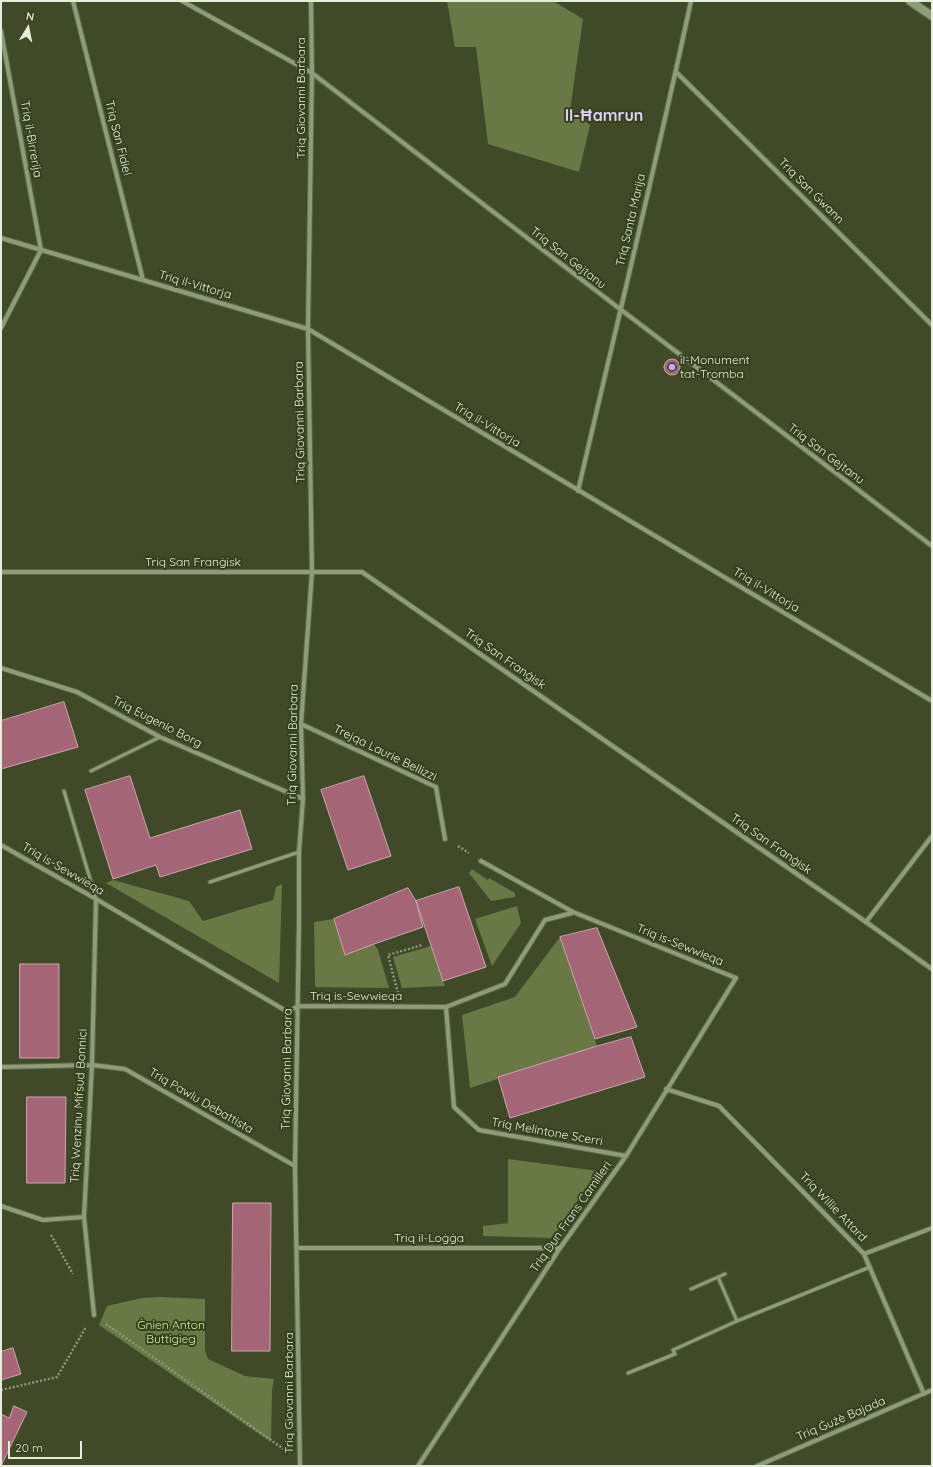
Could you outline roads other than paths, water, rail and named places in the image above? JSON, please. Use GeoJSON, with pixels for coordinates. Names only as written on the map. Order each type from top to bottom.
{"type":"FeatureCollection","features":[{"type":"Feature","properties":{"kind":"main road"},"geometry":{"type":"LineString","coordinates":[[910,1],[932,16]]}},
{"type":"Feature","properties":{"kind":"street","name":"Triq San Fidiel"},"geometry":{"type":"LineString","coordinates":[[73,1],[143,280]]}},
{"type":"Feature","properties":{"kind":"street","name":"Triq San Gejtanu"},"geometry":{"type":"LineString","coordinates":[[182,1],[312,73],[620,310],[932,546]]}},
{"type":"Feature","properties":{"kind":"street","name":"Triq Giovanni Barbara"},"geometry":{"type":"LineString","coordinates":[[300,1466],[295,1166],[299,852],[303,799],[301,724],[312,572],[308,329],[312,73],[311,1]]}},
{"type":"Feature","properties":{"kind":"street","name":"Triq Santa Marija"},"geometry":{"type":"LineString","coordinates":[[578,491],[676,72],[691,1]]}},
{"type":"Feature","properties":{"kind":"street","name":"Triq il-Birrerija"},"geometry":{"type":"LineString","coordinates":[[1,31],[41,250]]}},
{"type":"Feature","properties":{"kind":"street","name":"Triq San Ġwann"},"geometry":{"type":"LineString","coordinates":[[676,72],[932,324]]}},
{"type":"Feature","properties":{"kind":"street","name":"Triq il-Vittorja"},"geometry":{"type":"LineString","coordinates":[[1,238],[308,329],[932,701]]}},
{"type":"Feature","properties":{"kind":"street"},"geometry":{"type":"LineString","coordinates":[[1,328],[41,250]]}},
{"type":"Feature","properties":{"kind":"street","name":"Triq San Franġisk"},"geometry":{"type":"LineString","coordinates":[[1,572],[362,572],[932,969]]}},
{"type":"Feature","properties":{"kind":"street","name":"Triq Eugenio Borg"},"geometry":{"type":"LineString","coordinates":[[1,668],[77,692],[160,737],[303,799]]}},
{"type":"Feature","properties":{"kind":"street","name":"Trejqa Laurie Bellizzi"},"geometry":{"type":"LineString","coordinates":[[301,724],[436,787],[445,839]]}},
{"type":"Feature","properties":{"kind":"street"},"geometry":{"type":"LineString","coordinates":[[866,922],[932,836]]}},
{"type":"Feature","properties":{"kind":"street","name":"Triq is-Sewwieqa"},"geometry":{"type":"LineString","coordinates":[[1,845],[288,1012],[298,1006],[446,1007],[505,984],[545,920],[573,912]]}},
{"type":"Feature","properties":{"kind":"street","name":"Triq is-Sewwieqa"},"geometry":{"type":"LineString","coordinates":[[481,861],[573,912],[736,978]]}},
{"type":"Feature","properties":{"kind":"street","name":"Triq Wenzinu Mifsud Bonnici"},"geometry":{"type":"LineString","coordinates":[[94,1315],[84,1217],[92,1065],[96,899]]}},
{"type":"Feature","properties":{"kind":"street","name":"Triq Dun Frans Camilleri"},"geometry":{"type":"LineString","coordinates":[[418,1466],[560,1248],[626,1156],[736,978]]}},
{"type":"Feature","properties":{"kind":"street","name":"Triq Melintone Scerri"},"geometry":{"type":"LineString","coordinates":[[446,1007],[454,1107],[479,1130],[626,1156]]}},
{"type":"Feature","properties":{"kind":"street","name":"Triq Pawlu Debattista"},"geometry":{"type":"LineString","coordinates":[[1,1067],[92,1065],[125,1069],[295,1166]]}},
{"type":"Feature","properties":{"kind":"street","name":"Triq Willie Attard"},"geometry":{"type":"LineString","coordinates":[[666,1089],[719,1106],[864,1254],[924,1394]]}},
{"type":"Feature","properties":{"kind":"street"},"geometry":{"type":"LineString","coordinates":[[1,1206],[43,1220],[84,1217]]}},
{"type":"Feature","properties":{"kind":"street"},"geometry":{"type":"LineString","coordinates":[[864,1254],[932,1228]]}},
{"type":"Feature","properties":{"kind":"street","name":"Triq il-Loġġa"},"geometry":{"type":"LineString","coordinates":[[297,1248],[560,1248]]}},
{"type":"Feature","properties":{"kind":"street","name":"Triq Ġużè Bajada"},"geometry":{"type":"LineString","coordinates":[[757,1466],[932,1390]]}},
{"type":"Feature","properties":{"kind":"lane"},"geometry":{"type":"LineString","coordinates":[[91,771],[160,737]]}},
{"type":"Feature","properties":{"kind":"lane"},"geometry":{"type":"LineString","coordinates":[[64,791],[96,899]]}},
{"type":"Feature","properties":{"kind":"lane"},"geometry":{"type":"LineString","coordinates":[[210,882],[299,852]]}},
{"type":"Feature","properties":{"kind":"lane"},"geometry":{"type":"LineString","coordinates":[[628,1373],[675,1354],[673,1350],[737,1321],[870,1267]]}},
{"type":"Feature","properties":{"kind":"lane"},"geometry":{"type":"LineString","coordinates":[[690,1289],[725,1274]]}},
{"type":"Feature","properties":{"kind":"lane"},"geometry":{"type":"LineString","coordinates":[[718,1277],[737,1321]]}},
{"type":"Feature","properties":{"kind":"place","name":"il-Monument tat-Tromba"},"geometry":{"type":"Point","coordinates":[672,367]}},
{"type":"Feature","properties":{"kind":"district","name":"Il-Ħamrun"},"geometry":{"type":"Point","coordinates":[604,116]}},
{"type":"Feature","properties":{"kind":"park label","name":"Ġnien Anton Buttigieg"},"geometry":{"type":"Point","coordinates":[171,1332]}}]}
